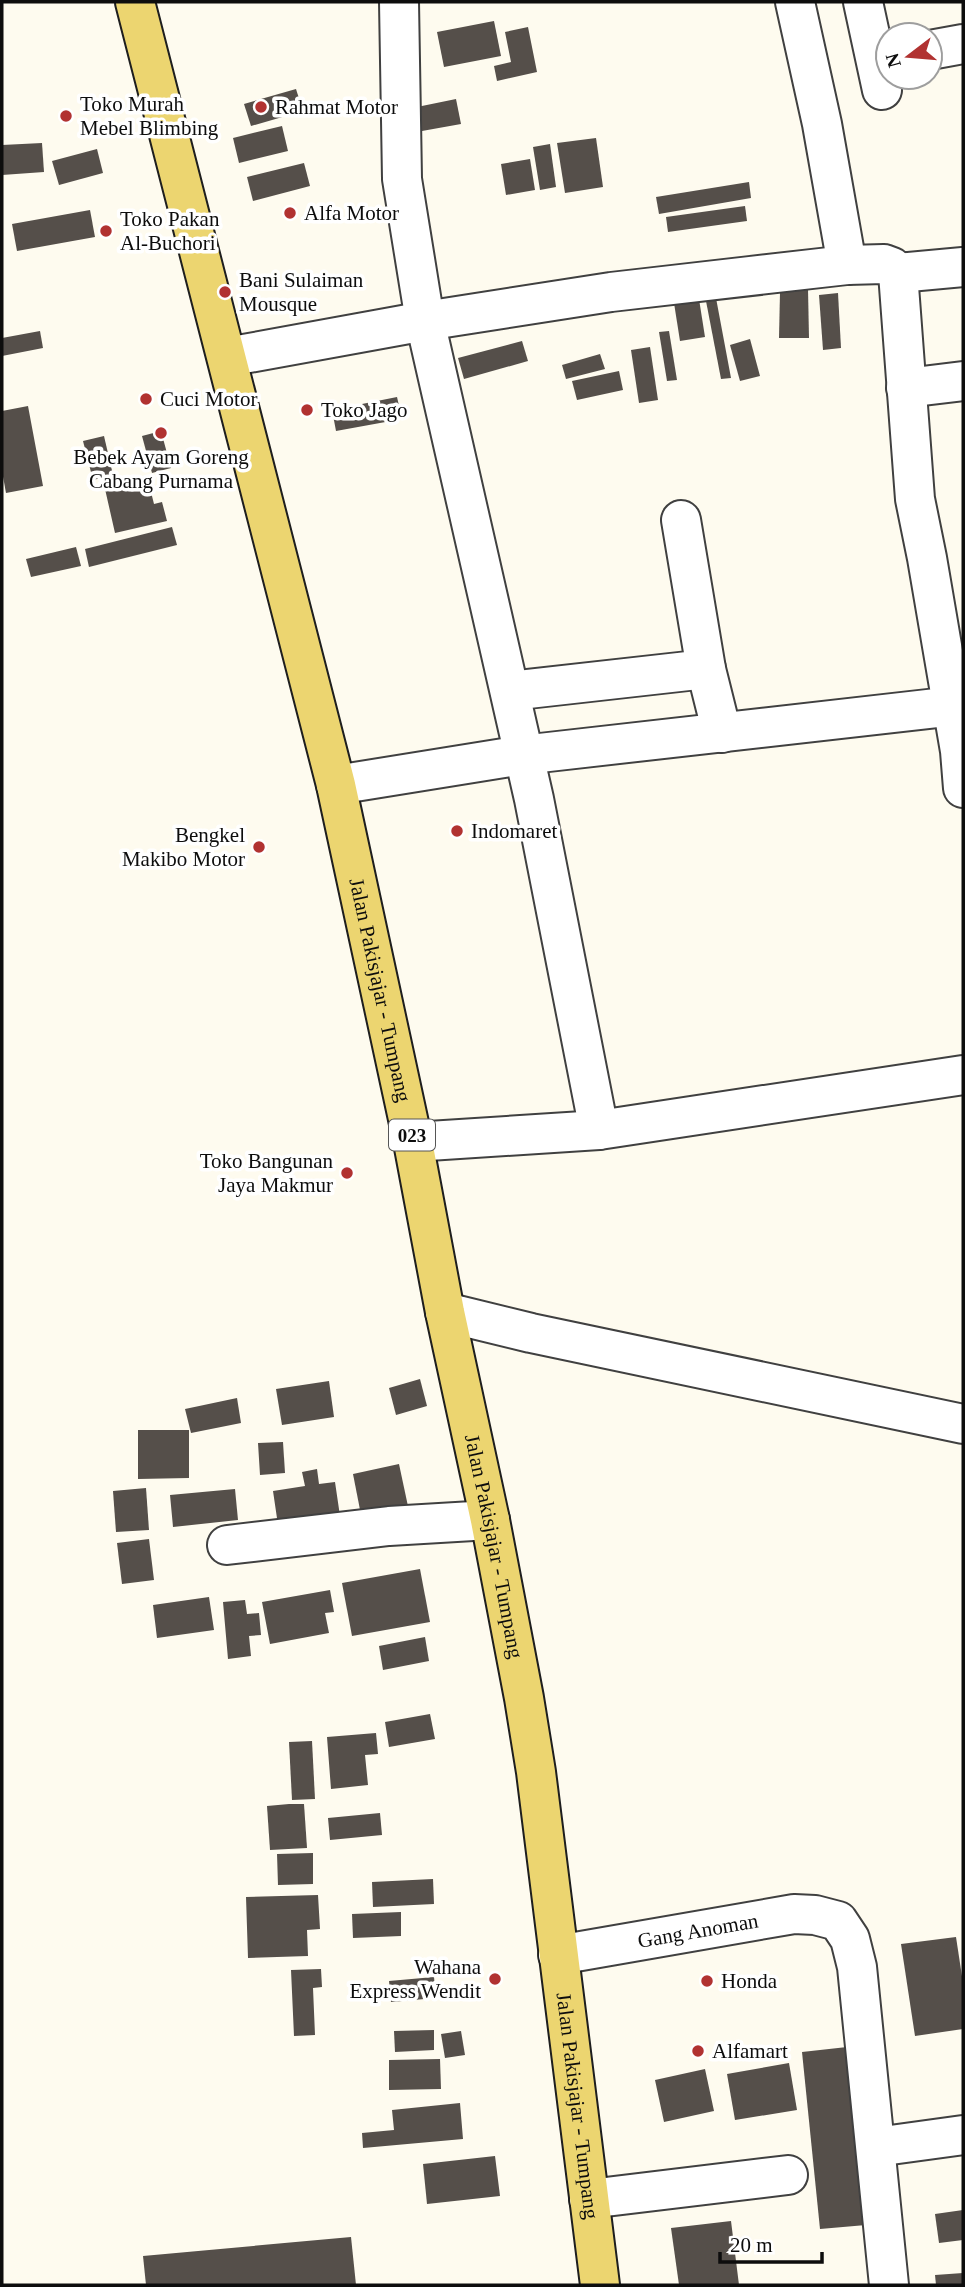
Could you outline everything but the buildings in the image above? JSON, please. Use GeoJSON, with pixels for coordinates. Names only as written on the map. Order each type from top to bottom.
{"type":"FeatureCollection","features":[{"type":"Feature","properties":{"kind":"main road","name":"Jalan Pakisjajar - Tumpang"},"geometry":{"type":"LineString","coordinates":[[135,2],[336,785],[413,1142],[445,1312],[490,1520],[524,1698],[600,2285]]}},
{"type":"Feature","properties":{"kind":"street"},"geometry":{"type":"LineString","coordinates":[[400,2],[402,179],[425,321],[534,799],[599,1130]]}},
{"type":"Feature","properties":{"kind":"street"},"geometry":{"type":"LineString","coordinates":[[795,2],[822,124],[847,265]]}},
{"type":"Feature","properties":{"kind":"street"},"geometry":{"type":"LineString","coordinates":[[863,2],[874,41]]}},
{"type":"Feature","properties":{"kind":"street"},"geometry":{"type":"LineString","coordinates":[[944,47],[963,44]]}},
{"type":"Feature","properties":{"kind":"street"},"geometry":{"type":"LineString","coordinates":[[227,357],[425,321],[611,292],[847,265],[884,264],[892,267],[898,273],[915,499],[958,706],[963,788]]}},
{"type":"Feature","properties":{"kind":"street"},"geometry":{"type":"LineString","coordinates":[[898,273],[963,267]]}},
{"type":"Feature","properties":{"kind":"street"},"geometry":{"type":"LineString","coordinates":[[906,388],[963,381]]}},
{"type":"Feature","properties":{"kind":"street"},"geometry":{"type":"LineString","coordinates":[[681,520],[706,669],[723,733]]}},
{"type":"Feature","properties":{"kind":"street"},"geometry":{"type":"LineString","coordinates":[[510,691],[706,669]]}},
{"type":"Feature","properties":{"kind":"street"},"geometry":{"type":"LineString","coordinates":[[336,785],[522,755],[958,706]]}},
{"type":"Feature","properties":{"kind":"street"},"geometry":{"type":"LineString","coordinates":[[413,1142],[599,1130],[963,1075]]}},
{"type":"Feature","properties":{"kind":"street"},"geometry":{"type":"LineString","coordinates":[[445,1312],[531,1333],[963,1424]]}},
{"type":"Feature","properties":{"kind":"street"},"geometry":{"type":"LineString","coordinates":[[227,1545],[389,1526],[490,1520]]}},
{"type":"Feature","properties":{"kind":"street","name":"Gang Anoman"},"geometry":{"type":"LineString","coordinates":[[558,1955],[794,1914],[815,1915],[838,1921],[850,1939],[857,1967],[876,2147]]}},
{"type":"Feature","properties":{"kind":"street"},"geometry":{"type":"LineString","coordinates":[[889,2285],[876,2147],[963,2135]]}},
{"type":"Feature","properties":{"kind":"street"},"geometry":{"type":"LineString","coordinates":[[589,2199],[788,2175]]}},
{"type":"Feature","properties":{"kind":"place","name":"Rahmat Motor"},"geometry":{"type":"Point","coordinates":[261,107]}},
{"type":"Feature","properties":{"kind":"place","name":"Toko Murah Mebel Blimbing"},"geometry":{"type":"Point","coordinates":[66,116]}},
{"type":"Feature","properties":{"kind":"place","name":"Alfa Motor"},"geometry":{"type":"Point","coordinates":[290,213]}},
{"type":"Feature","properties":{"kind":"place","name":"Toko Pakan Al-Buchori"},"geometry":{"type":"Point","coordinates":[106,231]}},
{"type":"Feature","properties":{"kind":"place","name":"Bani Sulaiman Mousque"},"geometry":{"type":"Point","coordinates":[225,292]}},
{"type":"Feature","properties":{"kind":"place","name":"Cuci Motor"},"geometry":{"type":"Point","coordinates":[146,399]}},
{"type":"Feature","properties":{"kind":"place","name":"Toko Jago"},"geometry":{"type":"Point","coordinates":[307,410]}},
{"type":"Feature","properties":{"kind":"place","name":"Bebek Ayam Goreng Cabang Purnama"},"geometry":{"type":"Point","coordinates":[161,433]}},
{"type":"Feature","properties":{"kind":"place","name":"Indomaret"},"geometry":{"type":"Point","coordinates":[457,831]}},
{"type":"Feature","properties":{"kind":"place","name":"Bengkel Makibo Motor"},"geometry":{"type":"Point","coordinates":[259,847]}},
{"type":"Feature","properties":{"kind":"place","name":"Toko Bangunan Jaya Makmur"},"geometry":{"type":"Point","coordinates":[347,1173]}},
{"type":"Feature","properties":{"kind":"place","name":"Wahana Express Wendit"},"geometry":{"type":"Point","coordinates":[495,1979]}},
{"type":"Feature","properties":{"kind":"place","name":"Honda"},"geometry":{"type":"Point","coordinates":[707,1981]}},
{"type":"Feature","properties":{"kind":"place","name":"Alfamart"},"geometry":{"type":"Point","coordinates":[698,2051]}}]}
